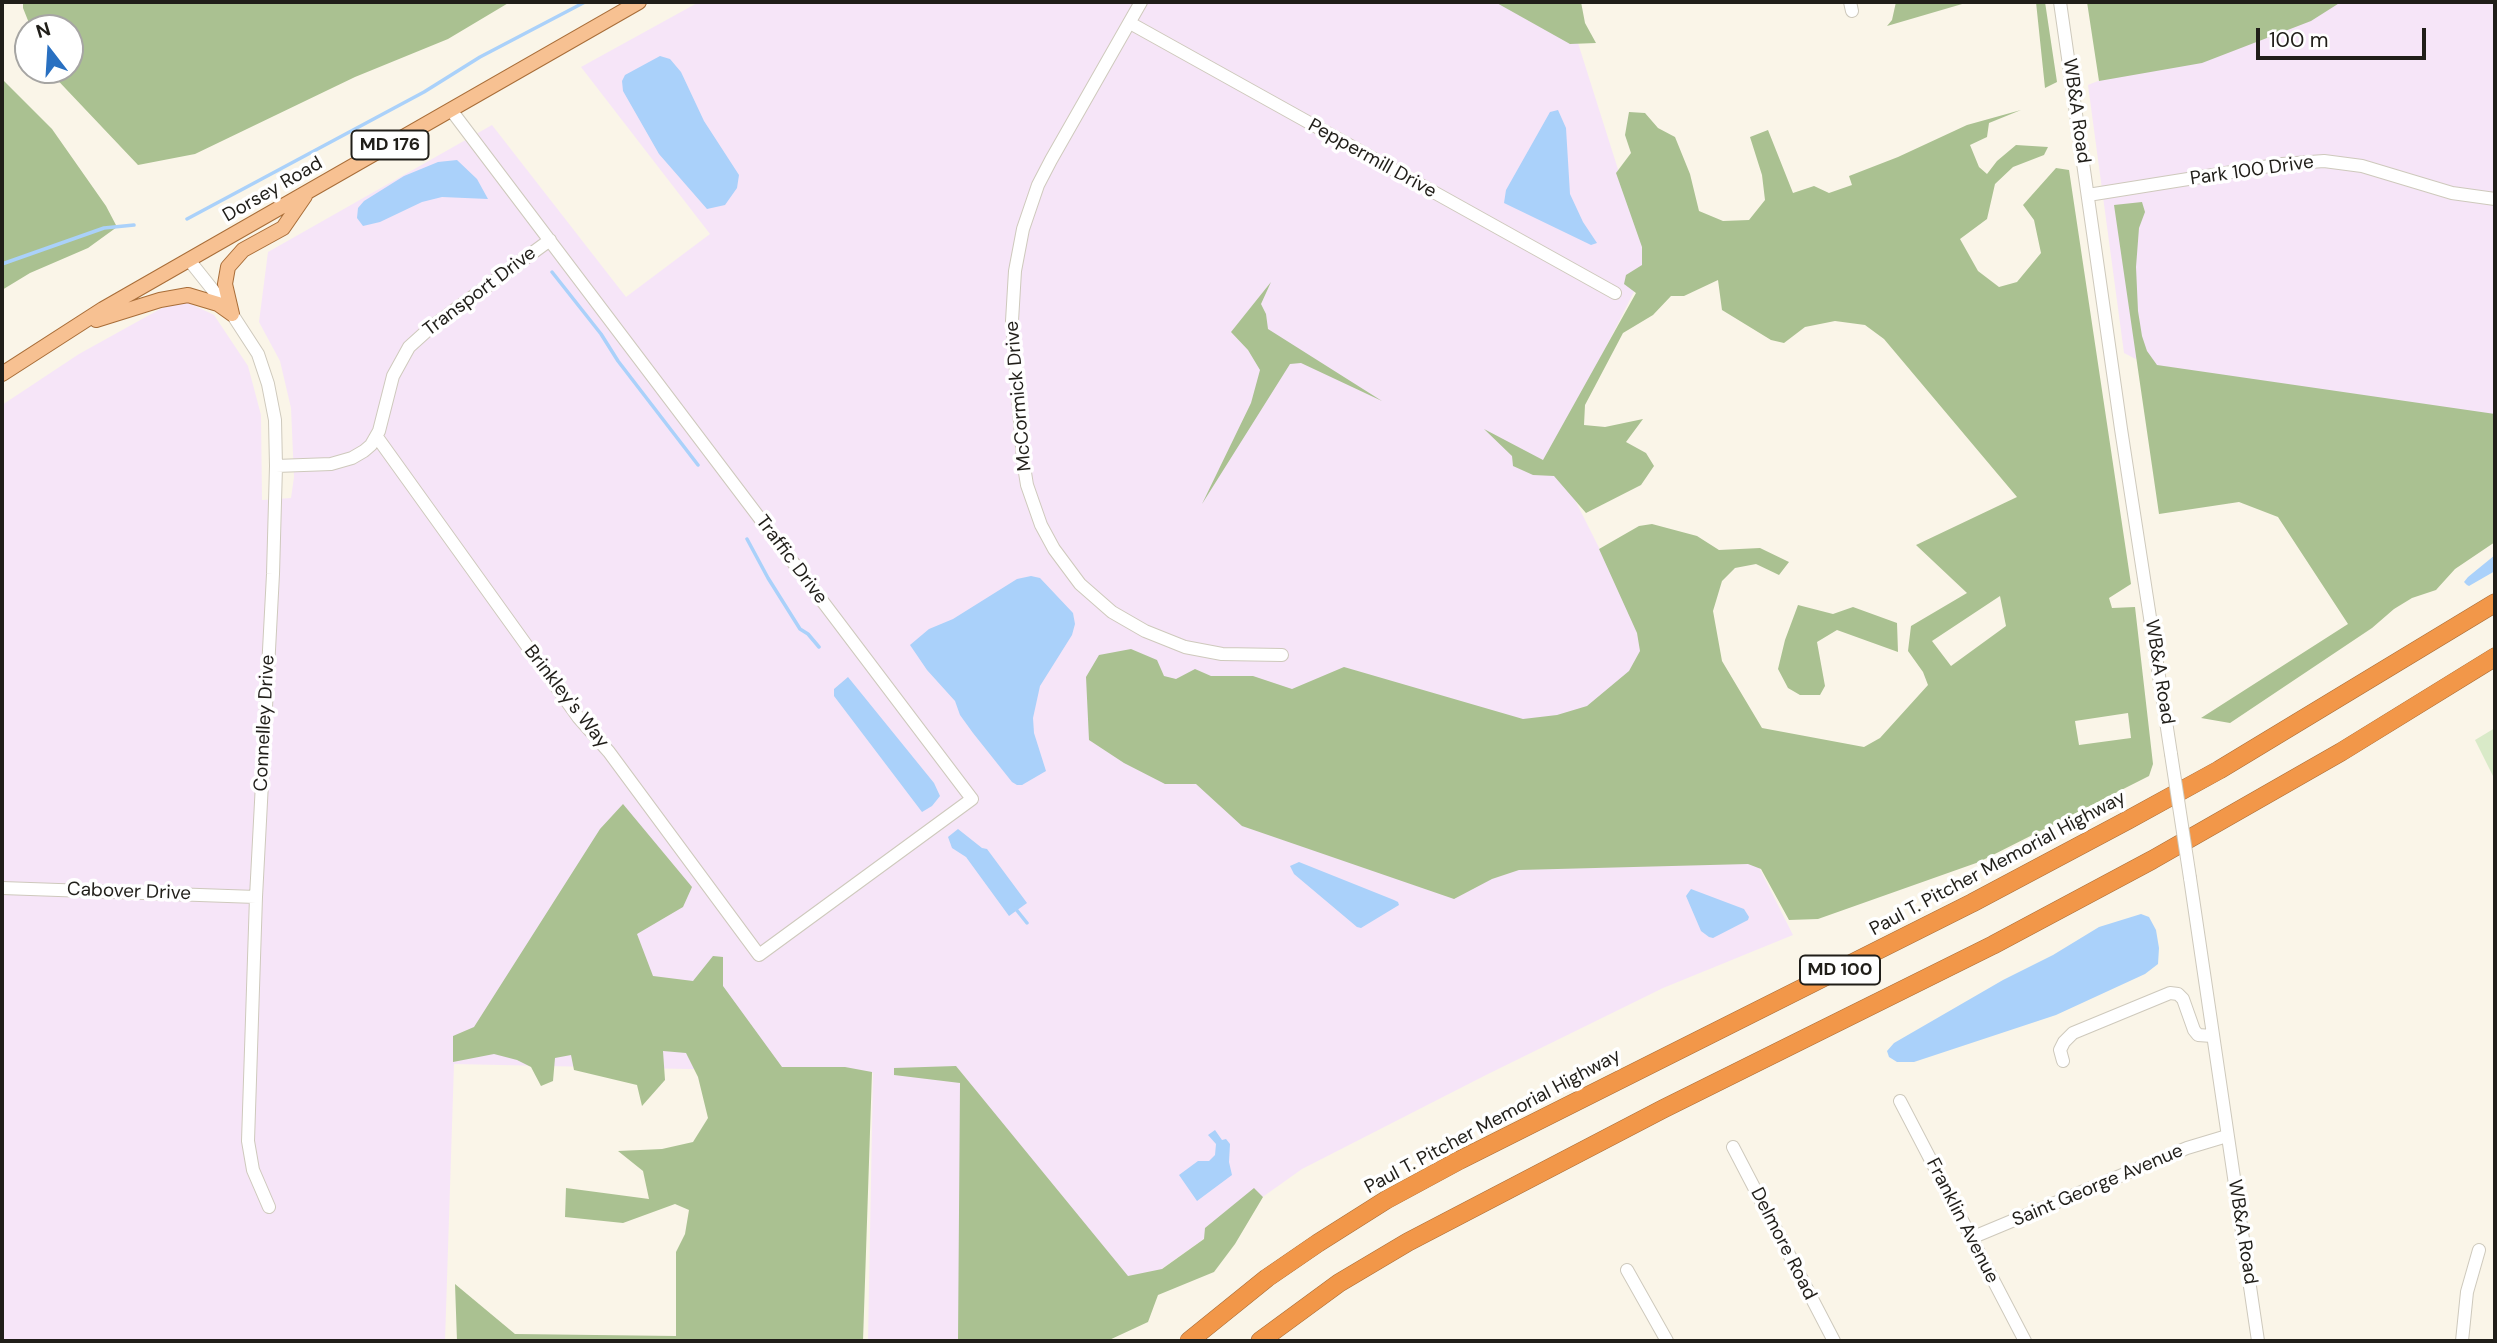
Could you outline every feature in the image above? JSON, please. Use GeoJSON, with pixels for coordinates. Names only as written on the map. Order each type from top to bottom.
{"type":"FeatureCollection","features":[{"type":"Feature","properties":{"kind":"highway","name":"Paul T. Pitcher Memorial Highway"},"geometry":{"type":"LineString","coordinates":[[1189,1341],[1266,1278],[1386,1200],[1472,1154],[1972,904],[2219,770],[2495,603]]}},
{"type":"Feature","properties":{"kind":"highway","name":"MD 100"},"geometry":{"type":"LineString","coordinates":[[1259,1341],[1339,1283],[1408,1242],[1602,1140],[1993,945],[2152,860],[2319,765],[2495,657]]}},
{"type":"Feature","properties":{"kind":"main road","name":"Dorsey Road"},"geometry":{"type":"LineString","coordinates":[[2,374],[75,327],[639,2]]}},
{"type":"Feature","properties":{"kind":"main road"},"geometry":{"type":"LineString","coordinates":[[232,314],[225,284],[228,267],[243,250],[283,228],[307,192]]}},
{"type":"Feature","properties":{"kind":"main road"},"geometry":{"type":"LineString","coordinates":[[75,327],[175,296],[188,295],[205,299],[232,314]]}},
{"type":"Feature","properties":{"kind":"street","name":"McCormick Drive"},"geometry":{"type":"LineString","coordinates":[[1141,2],[1038,185],[1023,229],[1014,271],[1012,313],[1027,485],[1041,525],[1054,550],[1080,584],[1112,612],[1145,631],[1194,649],[1222,654],[1282,655]]}},
{"type":"Feature","properties":{"kind":"street","name":"WB&A Road"},"geometry":{"type":"LineString","coordinates":[[2060,2],[2121,429],[2172,754],[2258,1341]]}},
{"type":"Feature","properties":{"kind":"street","name":"Peppermill Drive"},"geometry":{"type":"LineString","coordinates":[[1130,23],[1615,293]]}},
{"type":"Feature","properties":{"kind":"street","name":"Traffic Drive"},"geometry":{"type":"LineString","coordinates":[[451,110],[972,799],[759,955]]}},
{"type":"Feature","properties":{"kind":"street","name":"Park 100 Drive"},"geometry":{"type":"LineString","coordinates":[[2088,195],[2282,164],[2324,161],[2362,166],[2452,194],[2495,200]]}},
{"type":"Feature","properties":{"kind":"street","name":"Transport Drive"},"geometry":{"type":"LineString","coordinates":[[377,437],[393,376],[409,347],[430,328],[550,240]]}},
{"type":"Feature","properties":{"kind":"street","name":"Connelley Drive"},"geometry":{"type":"LineString","coordinates":[[190,260],[232,314],[258,354],[275,419],[273,574],[256,897],[248,1141],[253,1170],[269,1208]]}},
{"type":"Feature","properties":{"kind":"street"},"geometry":{"type":"LineString","coordinates":[[276,466],[318,465],[343,461],[364,451],[377,437]]}},
{"type":"Feature","properties":{"kind":"street","name":"Brinkley's Way"},"geometry":{"type":"LineString","coordinates":[[377,437],[578,717],[609,752],[759,955]]}},
{"type":"Feature","properties":{"kind":"street","name":"Cabover Drive"},"geometry":{"type":"LineString","coordinates":[[2,888],[256,897]]}},
{"type":"Feature","properties":{"kind":"street"},"geometry":{"type":"LineString","coordinates":[[2063,1061],[2060,1050],[2073,1033],[2170,993],[2178,994],[2183,999],[2198,1035],[2212,1036]]}},
{"type":"Feature","properties":{"kind":"street","name":"Franklin Avenue"},"geometry":{"type":"LineString","coordinates":[[1900,1101],[2025,1341]]}},
{"type":"Feature","properties":{"kind":"street","name":"Saint George Avenue"},"geometry":{"type":"LineString","coordinates":[[1971,1238],[2187,1148],[2227,1136]]}},
{"type":"Feature","properties":{"kind":"street","name":"Delmore Road"},"geometry":{"type":"LineString","coordinates":[[1733,1147],[1834,1341]]}},
{"type":"Feature","properties":{"kind":"street"},"geometry":{"type":"LineString","coordinates":[[2462,1341],[2467,1292],[2479,1250]]}},
{"type":"Feature","properties":{"kind":"street"},"geometry":{"type":"LineString","coordinates":[[1628,1270],[1667,1341]]}},
{"type":"Feature","properties":{"kind":"shaded area"},"geometry":{"type":"Polygon","coordinates":[[[699,2],[1565,2],[1648,264],[1552,454],[1793,935],[1663,988],[1302,1169],[1156,1273],[1083,1341],[868,1341],[873,1073],[454,1064],[445,1341],[2,1341],[2,405],[79,354],[171,303],[189,303],[214,315],[248,366],[261,415],[262,500],[291,498],[294,477],[291,408],[280,361],[259,322],[268,252],[492,125],[626,297],[710,234],[581,67],[699,2]]]}},
{"type":"Feature","properties":{"kind":"shaded area"},"geometry":{"type":"Polygon","coordinates":[[[2294,2],[2495,2],[2495,535],[2327,456],[2124,353],[2088,85],[2294,2]]]}},
{"type":"Feature","properties":{"kind":"green space"},"geometry":{"type":"Polygon","coordinates":[[[23,2],[510,2],[448,39],[355,77],[195,154],[138,165],[61,84],[84,84],[84,14],[25,14],[23,2]]]}},
{"type":"Feature","properties":{"kind":"green space"},"geometry":{"type":"Polygon","coordinates":[[[1495,2],[1581,2],[1585,23],[1596,43],[1570,44],[1495,2]]]}},
{"type":"Feature","properties":{"kind":"green space"},"geometry":{"type":"Polygon","coordinates":[[[1896,2],[1969,2],[1887,26],[1892,20],[1896,2]]]}},
{"type":"Feature","properties":{"kind":"green space"},"geometry":{"type":"Polygon","coordinates":[[[2036,2],[2045,2],[2057,82],[2045,88],[2036,2]]]}},
{"type":"Feature","properties":{"kind":"green space"},"geometry":{"type":"Polygon","coordinates":[[[2087,2],[2341,2],[2311,21],[2202,63],[2099,81],[2087,2]]]}},
{"type":"Feature","properties":{"kind":"green space"},"geometry":{"type":"Polygon","coordinates":[[[2,79],[52,129],[106,206],[117,227],[88,248],[30,273],[2,290],[2,79]]]}},
{"type":"Feature","properties":{"kind":"green space"},"geometry":{"type":"Polygon","coordinates":[[[2021,110],[1989,123],[1987,137],[1970,145],[1979,167],[1987,174],[1997,161],[2016,145],[2048,147],[2044,155],[2013,167],[1995,184],[1987,219],[1960,239],[1978,271],[1999,287],[2017,282],[2041,253],[2034,220],[2023,205],[2056,168],[2069,170],[2131,584],[2109,598],[2112,608],[2135,607],[2153,764],[2149,776],[1979,862],[1818,919],[1789,920],[1761,869],[1748,864],[1519,870],[1492,879],[1454,899],[1242,826],[1196,784],[1165,784],[1124,763],[1089,740],[1086,677],[1099,655],[1131,649],[1157,660],[1164,676],[1176,679],[1195,669],[1211,676],[1253,676],[1292,689],[1344,667],[1523,719],[1557,715],[1587,706],[1629,671],[1640,651],[1637,633],[1599,549],[1639,526],[1652,524],[1697,536],[1719,550],[1760,548],[1789,562],[1779,575],[1756,564],[1735,568],[1722,581],[1713,611],[1722,661],[1762,728],[1864,747],[1880,738],[1928,685],[1923,672],[1908,651],[1911,626],[1967,593],[1916,545],[2017,497],[1884,339],[1865,325],[1835,321],[1805,327],[1784,343],[1771,340],[1722,310],[1718,280],[1684,296],[1671,296],[1653,315],[1623,333],[1585,405],[1584,425],[1605,427],[1643,419],[1626,442],[1646,453],[1654,466],[1641,485],[1586,513],[1554,476],[1533,475],[1513,466],[1512,456],[1484,429],[1543,460],[1636,293],[1624,284],[1626,275],[1642,265],[1642,247],[1616,173],[1631,153],[1625,135],[1629,112],[1645,113],[1658,128],[1675,137],[1690,174],[1699,211],[1723,221],[1749,220],[1765,200],[1762,175],[1750,137],[1768,130],[1793,193],[1814,186],[1829,193],[1852,185],[1849,176],[1967,125],[2021,110]],[[2000,596],[1932,641],[1951,666],[2006,626],[2000,596]],[[2128,713],[2075,721],[2079,745],[2131,738],[2128,713]]]}},
{"type":"Feature","properties":{"kind":"green space"},"geometry":{"type":"Polygon","coordinates":[[[2142,202],[2145,212],[2139,228],[2136,267],[2138,311],[2147,351],[2157,365],[2495,414],[2495,542],[2455,569],[2436,590],[2412,598],[2394,609],[2372,628],[2230,723],[2201,718],[2348,624],[2278,517],[2239,502],[2159,514],[2114,205],[2142,202]]]}},
{"type":"Feature","properties":{"kind":"green space"},"geometry":{"type":"Polygon","coordinates":[[[1271,282],[1261,304],[1266,314],[1268,329],[1382,401],[1301,363],[1290,364],[1202,504],[1251,403],[1260,370],[1248,350],[1231,332],[1271,282]]]}},
{"type":"Feature","properties":{"kind":"green space"},"geometry":{"type":"Polygon","coordinates":[[[1798,605],[1833,614],[1853,607],[1897,623],[1898,652],[1837,630],[1817,642],[1825,686],[1820,695],[1800,695],[1788,688],[1778,669],[1798,605]]]}},
{"type":"Feature","properties":{"kind":"green space"},"geometry":{"type":"Polygon","coordinates":[[[2495,728],[2495,780],[2475,740],[2495,728]]]}},
{"type":"Feature","properties":{"kind":"green space"},"geometry":{"type":"Polygon","coordinates":[[[623,804],[692,887],[683,907],[637,934],[653,976],[693,981],[713,956],[723,957],[723,986],[782,1067],[845,1067],[872,1072],[863,1341],[457,1341],[455,1284],[515,1334],[676,1336],[676,1252],[685,1234],[689,1210],[675,1204],[623,1223],[565,1217],[566,1188],[649,1199],[643,1171],[618,1151],[662,1149],[693,1142],[708,1118],[698,1077],[686,1053],[663,1051],[665,1080],[642,1106],[637,1085],[574,1070],[571,1055],[555,1058],[553,1081],[541,1086],[531,1067],[517,1060],[494,1054],[453,1062],[453,1036],[474,1027],[600,829],[623,804]]]}},
{"type":"Feature","properties":{"kind":"green space"},"geometry":{"type":"Polygon","coordinates":[[[956,1066],[1128,1276],[1162,1269],[1204,1239],[1205,1228],[1254,1188],[1263,1197],[1235,1244],[1214,1272],[1158,1295],[1148,1322],[1107,1341],[958,1341],[960,1083],[894,1075],[894,1068],[956,1066]]]}},
{"type":"Feature","properties":{"kind":"water"},"geometry":{"type":"Polygon","coordinates":[[[660,56],[670,59],[681,72],[704,121],[739,175],[737,188],[725,205],[707,209],[659,154],[623,91],[622,81],[625,75],[660,56]]]}},
{"type":"Feature","properties":{"kind":"water"},"geometry":{"type":"Polygon","coordinates":[[[1558,110],[1566,128],[1570,194],[1583,222],[1597,243],[1591,245],[1504,203],[1506,190],[1550,112],[1558,110]]]}},
{"type":"Feature","properties":{"kind":"water"},"geometry":{"type":"Polygon","coordinates":[[[457,160],[477,179],[488,199],[442,197],[422,202],[380,222],[363,226],[357,218],[358,208],[364,201],[404,176],[438,162],[457,160]]]}},
{"type":"Feature","properties":{"kind":"water"},"geometry":{"type":"Polygon","coordinates":[[[2495,555],[2495,571],[2469,586],[2464,582],[2468,577],[2495,555]]]}},
{"type":"Feature","properties":{"kind":"water"},"geometry":{"type":"Polygon","coordinates":[[[1031,576],[1040,578],[1073,613],[1075,624],[1072,635],[1040,686],[1033,718],[1034,733],[1046,771],[1022,785],[1017,785],[973,733],[960,715],[955,701],[927,670],[910,645],[929,629],[953,619],[1017,579],[1031,576]]]}},
{"type":"Feature","properties":{"kind":"water"},"geometry":{"type":"Polygon","coordinates":[[[848,677],[934,783],[940,796],[932,806],[922,812],[834,696],[834,689],[848,677]]]}},
{"type":"Feature","properties":{"kind":"water"},"geometry":{"type":"Polygon","coordinates":[[[958,829],[987,849],[1027,903],[1009,916],[966,857],[952,848],[948,837],[958,829]]]}},
{"type":"Feature","properties":{"kind":"water"},"geometry":{"type":"Polygon","coordinates":[[[1299,862],[1394,900],[1399,905],[1361,928],[1357,927],[1294,874],[1290,866],[1299,862]]]}},
{"type":"Feature","properties":{"kind":"water"},"geometry":{"type":"Polygon","coordinates":[[[1691,889],[1744,909],[1748,920],[1713,938],[1709,937],[1701,931],[1686,896],[1691,889]]]}},
{"type":"Feature","properties":{"kind":"water"},"geometry":{"type":"Polygon","coordinates":[[[2141,914],[2149,917],[2156,930],[2159,948],[2158,964],[2145,974],[2056,1015],[1914,1062],[1897,1062],[1889,1057],[1887,1051],[1894,1043],[2003,980],[2053,955],[2099,927],[2141,914]]]}},
{"type":"Feature","properties":{"kind":"water"},"geometry":{"type":"Polygon","coordinates":[[[1215,1130],[1222,1140],[1226,1139],[1230,1144],[1229,1162],[1232,1175],[1197,1201],[1179,1175],[1198,1161],[1209,1161],[1215,1155],[1216,1144],[1208,1135],[1215,1130]]]}},
{"type":"Feature","properties":{"kind":"waterway"},"geometry":{"type":"LineString","coordinates":[[187,219],[585,2]]}},
{"type":"Feature","properties":{"kind":"waterway"},"geometry":{"type":"LineString","coordinates":[[2,264],[104,228],[134,225]]}},
{"type":"Feature","properties":{"kind":"waterway"},"geometry":{"type":"LineString","coordinates":[[552,272],[698,465]]}},
{"type":"Feature","properties":{"kind":"waterway"},"geometry":{"type":"LineString","coordinates":[[747,539],[800,629],[819,647]]}},
{"type":"Feature","properties":{"kind":"waterway"},"geometry":{"type":"LineString","coordinates":[[1015,908],[1027,923]]}}]}
